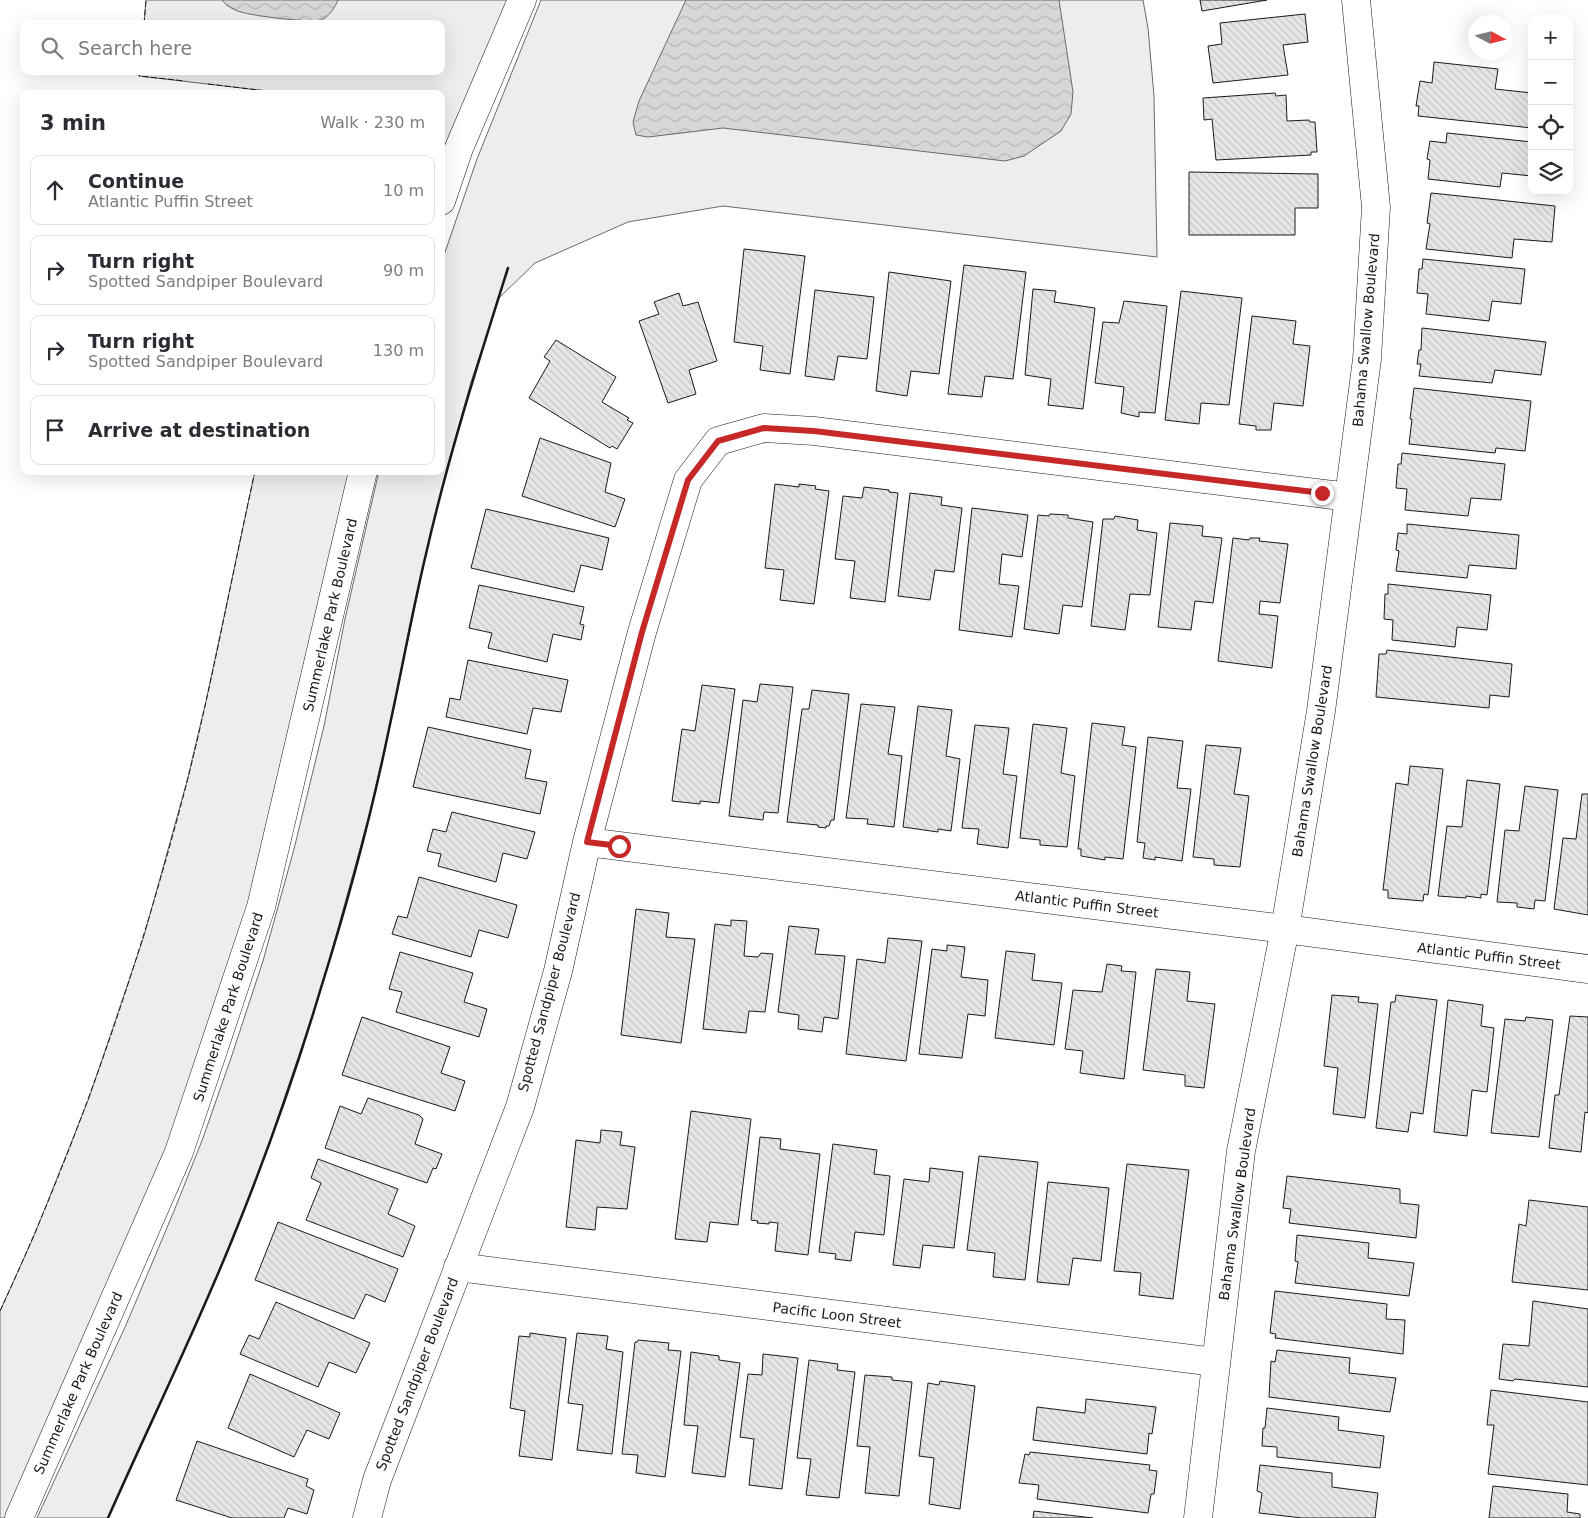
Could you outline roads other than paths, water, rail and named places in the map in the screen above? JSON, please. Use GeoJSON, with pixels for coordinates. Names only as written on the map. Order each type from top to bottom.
{"type":"FeatureCollection","features":[{"type":"Feature","properties":{"kind":"street"},"geometry":{"type":"LineString","coordinates":[[445,189],[459,148],[522,0]]}},
{"type":"Feature","properties":{"kind":"street","name":"Bahama Swallow Boulevard"},"geometry":{"type":"LineString","coordinates":[[1198,1518],[1241,1151],[1285,929],[1321,711],[1367,359],[1376,207],[1356,0]]}},
{"type":"Feature","properties":{"kind":"street","name":"Spotted Sandpiper Boulevard"},"geometry":{"type":"LineString","coordinates":[[367,1518],[377,1480],[520,1107],[558,971],[587,842],[642,632],[688,480],[718,441],[764,428],[814,431],[1349,497]]}},
{"type":"Feature","properties":{"kind":"street","name":"Summerlake Park Boulevard"},"geometry":{"type":"LineString","coordinates":[[19,1518],[179,1152],[261,907],[362,475]]}},
{"type":"Feature","properties":{"kind":"street","name":"Atlantic Puffin Street"},"geometry":{"type":"LineString","coordinates":[[587,842],[1285,929],[1588,969]]}},
{"type":"Feature","properties":{"kind":"street","name":"Pacific Loon Street"},"geometry":{"type":"LineString","coordinates":[[458,1267],[1215,1362]]}},
{"type":"Feature","properties":{"kind":"water"},"geometry":{"type":"Polygon","coordinates":[[[222,0],[338,0],[327,17],[321,20],[293,20],[248,14],[233,9],[222,0]]]}},
{"type":"Feature","properties":{"kind":"water"},"geometry":{"type":"Polygon","coordinates":[[[686,0],[1059,0],[1073,92],[1071,114],[1061,131],[1024,156],[1005,161],[723,128],[648,137],[636,135],[633,122],[639,101],[686,0]]]}}]}
